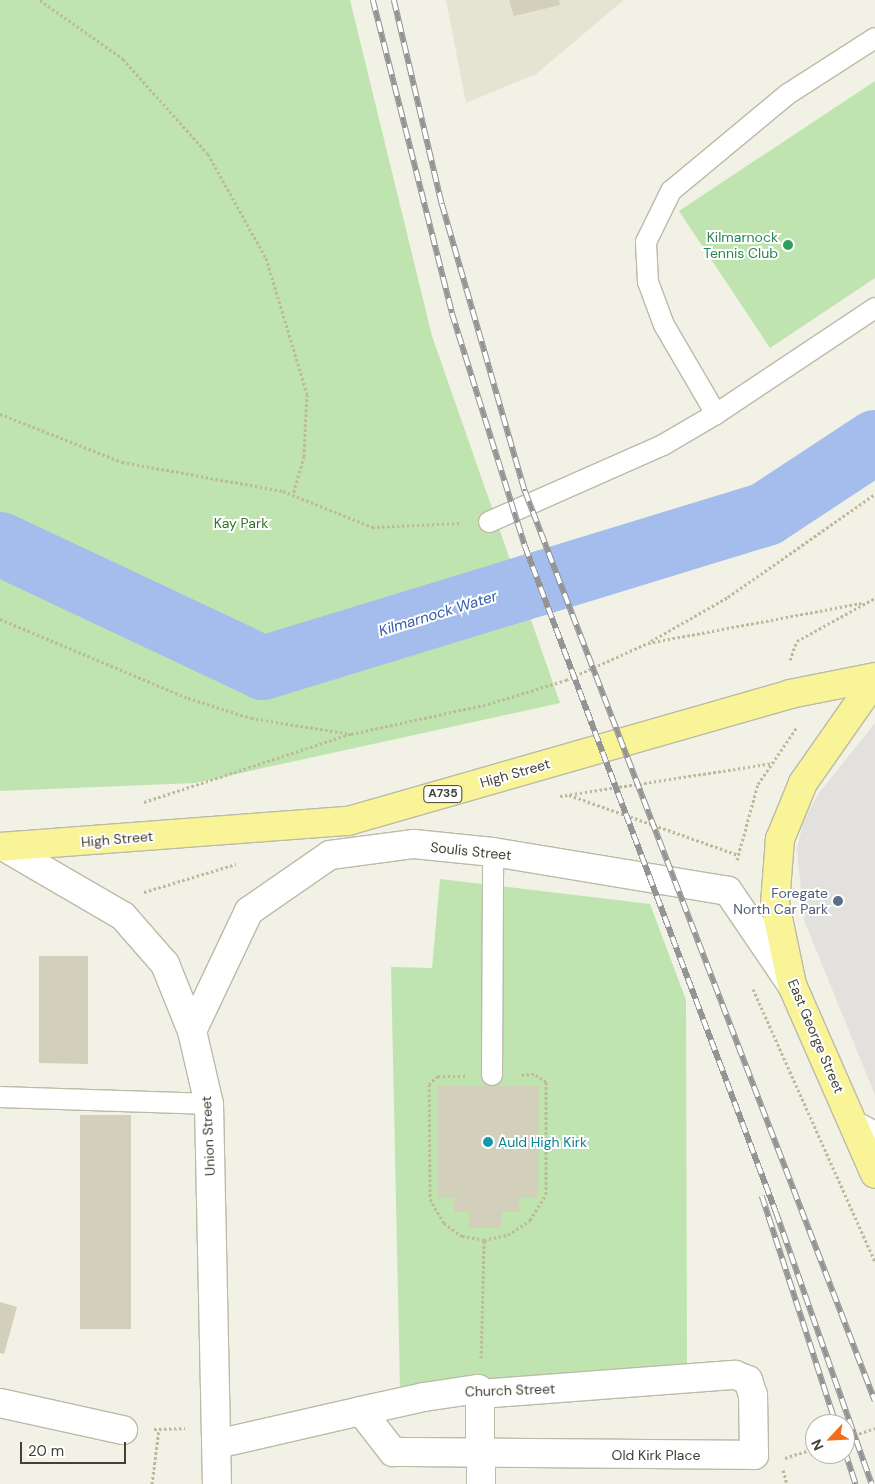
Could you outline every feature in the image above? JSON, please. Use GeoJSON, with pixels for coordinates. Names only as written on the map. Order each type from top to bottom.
{"type":"FeatureCollection","features":[{"type":"Feature","properties":{"kind":"main road","name":"High Street"},"geometry":{"type":"LineString","coordinates":[[3,848],[348,821],[790,694],[875,678]]}},
{"type":"Feature","properties":{"kind":"main road","name":"East George Street"},"geometry":{"type":"LineString","coordinates":[[875,678],[803,783],[780,840],[775,904],[792,985],[875,1174]]}},
{"type":"Feature","properties":{"kind":"street","name":"Soulis Street"},"geometry":{"type":"LineString","coordinates":[[192,1031],[249,911],[330,855],[414,844],[493,852],[728,891],[792,985]]}},
{"type":"Feature","properties":{"kind":"street","name":"Union Street"},"geometry":{"type":"LineString","coordinates":[[3,848],[123,916],[165,964],[192,1031],[209,1104],[217,1484]]}},
{"type":"Feature","properties":{"kind":"street","name":"Church Street"},"geometry":{"type":"LineString","coordinates":[[217,1435],[478,1389],[480,1394],[735,1375],[748,1380]]}},
{"type":"Feature","properties":{"kind":"street","name":"Old Kirk Place"},"geometry":{"type":"LineString","coordinates":[[361,1411],[393,1452],[754,1455],[753,1395],[748,1380]]}},
{"type":"Feature","properties":{"kind":"street"},"geometry":{"type":"LineString","coordinates":[[480,1394],[481,1484]]}},
{"type":"Feature","properties":{"kind":"street"},"geometry":{"type":"LineString","coordinates":[[0,1403],[123,1430]]}},
{"type":"Feature","properties":{"kind":"lane"},"geometry":{"type":"LineString","coordinates":[[716,414],[664,325],[648,282],[646,242],[671,191],[788,94],[875,38]]}},
{"type":"Feature","properties":{"kind":"lane"},"geometry":{"type":"LineString","coordinates":[[488,522],[663,445],[716,414],[875,308]]}},
{"type":"Feature","properties":{"kind":"lane"},"geometry":{"type":"LineString","coordinates":[[492,1075],[493,852]]}},
{"type":"Feature","properties":{"kind":"lane"},"geometry":{"type":"LineString","coordinates":[[0,1097],[209,1104]]}},
{"type":"Feature","properties":{"kind":"lane"},"geometry":{"type":"LineString","coordinates":[[851,1120],[875,1132]]}},
{"type":"Feature","properties":{"kind":"path"},"geometry":{"type":"LineString","coordinates":[[40,0],[123,59],[208,154],[266,258],[307,394],[304,456],[293,495]]}},
{"type":"Feature","properties":{"kind":"path"},"geometry":{"type":"LineString","coordinates":[[0,414],[122,462],[293,495],[372,527],[488,522]]}},
{"type":"Feature","properties":{"kind":"path"},"geometry":{"type":"LineString","coordinates":[[137,804],[351,734],[488,704],[566,680],[648,643],[728,597],[875,494]]}},
{"type":"Feature","properties":{"kind":"path"},"geometry":{"type":"LineString","coordinates":[[790,694],[790,659],[797,641],[862,603],[875,598]]}},
{"type":"Feature","properties":{"kind":"path"},"geometry":{"type":"LineString","coordinates":[[648,643],[862,603]]}},
{"type":"Feature","properties":{"kind":"path"},"geometry":{"type":"LineString","coordinates":[[0,619],[188,698],[251,718],[351,734]]}},
{"type":"Feature","properties":{"kind":"path"},"geometry":{"type":"LineString","coordinates":[[568,794],[738,855]]}},
{"type":"Feature","properties":{"kind":"path"},"geometry":{"type":"LineString","coordinates":[[534,1074],[546,1082],[546,1194],[530,1220],[508,1235],[484,1240],[462,1236],[444,1223],[430,1199],[429,1084],[438,1076],[534,1074]]}},
{"type":"Feature","properties":{"kind":"path"},"geometry":{"type":"LineString","coordinates":[[480,1394],[484,1240]]}},
{"type":"Feature","properties":{"kind":"path"},"geometry":{"type":"LineString","coordinates":[[855,1435],[875,1428]]}},
{"type":"Feature","properties":{"kind":"path"},"geometry":{"type":"LineString","coordinates":[[152,1484],[159,1429]]}},
{"type":"Feature","properties":{"kind":"path"},"geometry":{"type":"LineString","coordinates":[[123,1430],[159,1429],[217,1435]]}},
{"type":"Feature","properties":{"kind":"path"},"geometry":{"type":"LineString","coordinates":[[787,1484],[780,1460],[805,1451]]}},
{"type":"Feature","properties":{"kind":"shaded area"},"geometry":{"type":"Polygon","coordinates":[[[446,0],[624,0],[536,74],[466,103],[446,0]]]}},
{"type":"Feature","properties":{"kind":"shaded area","name":"Foregate North Car Park"},"geometry":{"type":"Polygon","coordinates":[[[875,723],[875,1095],[804,920],[797,850],[803,822],[819,793],[875,723]]]}},
{"type":"Feature","properties":{"kind":"green space","name":"Kay Park"},"geometry":{"type":"Polygon","coordinates":[[[0,0],[350,0],[432,336],[560,703],[195,783],[0,791],[0,0]]]}},
{"type":"Feature","properties":{"kind":"green space","name":"Kilmarnock Tennis Club"},"geometry":{"type":"Polygon","coordinates":[[[875,81],[875,278],[770,348],[679,211],[875,81]]]}},
{"type":"Feature","properties":{"kind":"green space"},"geometry":{"type":"Polygon","coordinates":[[[440,879],[650,904],[686,1000],[687,1370],[400,1388],[391,967],[432,968],[440,879]]]}},
{"type":"Feature","properties":{"kind":"building"},"geometry":{"type":"Polygon","coordinates":[[[509,0],[559,0],[560,5],[514,16],[509,0]]]}},
{"type":"Feature","properties":{"kind":"building"},"geometry":{"type":"Polygon","coordinates":[[[39,956],[88,956],[88,1064],[39,1063],[39,956]]]}},
{"type":"Feature","properties":{"kind":"building","name":"Auld High Kirk"},"geometry":{"type":"Polygon","coordinates":[[[438,1086],[539,1086],[538,1198],[519,1198],[519,1212],[502,1212],[501,1228],[469,1228],[469,1212],[454,1212],[454,1198],[438,1198],[438,1086]]]}},
{"type":"Feature","properties":{"kind":"building"},"geometry":{"type":"Polygon","coordinates":[[[80,1115],[131,1115],[131,1329],[80,1329],[80,1115]]]}},
{"type":"Feature","properties":{"kind":"building"},"geometry":{"type":"Polygon","coordinates":[[[0,1302],[17,1307],[4,1354],[0,1353],[0,1302]]]}},
{"type":"Feature","properties":{"kind":"waterway","name":"Kilmarnock Water"},"geometry":{"type":"LineString","coordinates":[[0,544],[263,668],[766,514],[875,442]]}},
{"type":"Feature","properties":{"kind":"railway"},"geometry":{"type":"LineString","coordinates":[[373,0],[452,313],[525,546],[776,1212],[872,1484]]}},
{"type":"Feature","properties":{"kind":"railway"},"geometry":{"type":"LineString","coordinates":[[394,0],[442,204],[525,491],[875,1401]]}},
{"type":"Feature","properties":{"kind":"railway"},"geometry":{"type":"LineString","coordinates":[[762,1196],[833,1414]]}},
{"type":"Feature","properties":{"kind":"railway"},"geometry":{"type":"LineString","coordinates":[[849,1464],[856,1484]]}},
{"type":"Feature","properties":{"kind":"place","name":"Kilmarnock Tennis Club"},"geometry":{"type":"Point","coordinates":[788,245]}},
{"type":"Feature","properties":{"kind":"place","name":"Foregate North Car Park"},"geometry":{"type":"Point","coordinates":[838,901]}},
{"type":"Feature","properties":{"kind":"place","name":"Auld High Kirk"},"geometry":{"type":"Point","coordinates":[488,1142]}}]}
